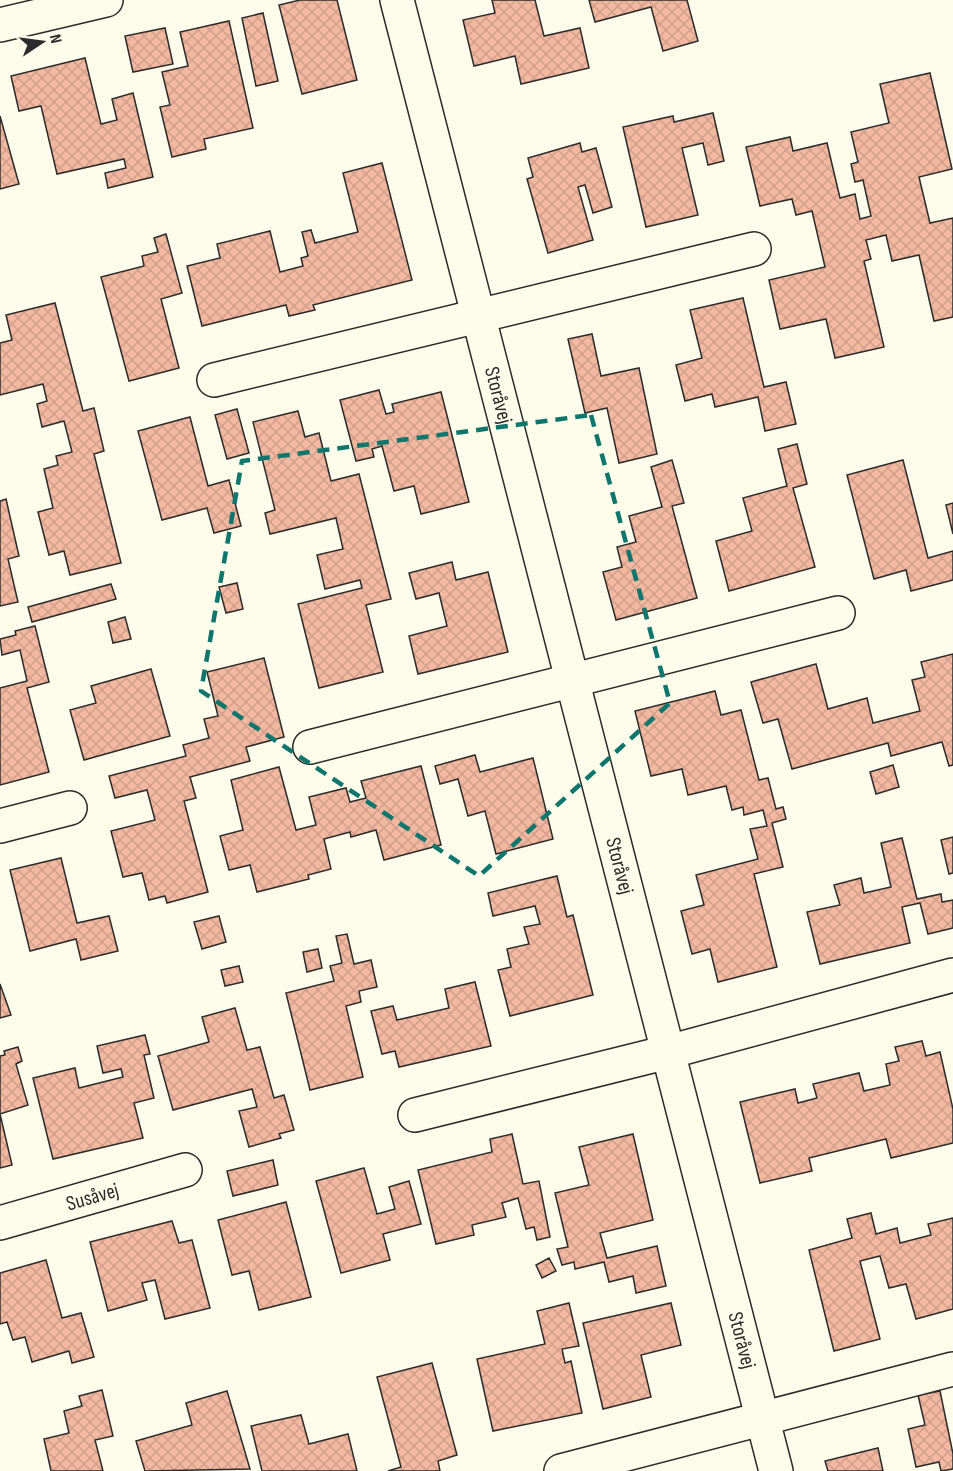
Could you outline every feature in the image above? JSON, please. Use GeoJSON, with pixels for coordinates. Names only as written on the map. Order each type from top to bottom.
{"type":"FeatureCollection","features":[{"type":"Feature","properties":{"kind":"street"},"geometry":{"type":"LineString","coordinates":[[0,25],[106,0]]}},
{"type":"Feature","properties":{"kind":"street","name":"Storåvej"},"geometry":{"type":"LineString","coordinates":[[397,0],[481,317],[572,681],[776,1471]]}},
{"type":"Feature","properties":{"kind":"street"},"geometry":{"type":"LineString","coordinates":[[214,380],[754,249]]}},
{"type":"Feature","properties":{"kind":"street"},"geometry":{"type":"LineString","coordinates":[[310,747],[838,613]]}},
{"type":"Feature","properties":{"kind":"street"},"geometry":{"type":"LineString","coordinates":[[0,826],[70,808]]}},
{"type":"Feature","properties":{"kind":"street"},"geometry":{"type":"LineString","coordinates":[[415,1115],[668,1052],[953,975]]}},
{"type":"Feature","properties":{"kind":"street","name":"Susåvej"},"geometry":{"type":"LineString","coordinates":[[0,1223],[185,1170]]}},
{"type":"Feature","properties":{"kind":"street"},"geometry":{"type":"LineString","coordinates":[[561,1471],[953,1369]]}},
{"type":"Feature","properties":{"kind":"highlighted area"},"geometry":{"type":"Polygon","coordinates":[[[591,415],[670,703],[479,876],[201,691],[242,461],[591,415]]]}},
{"type":"Feature","properties":{"kind":"building"},"geometry":{"type":"Polygon","coordinates":[[[300,0],[337,0],[357,80],[302,94],[279,5],[300,0]]]}},
{"type":"Feature","properties":{"kind":"building"},"geometry":{"type":"Polygon","coordinates":[[[492,0],[535,0],[544,36],[580,28],[589,68],[521,84],[515,56],[474,66],[463,20],[495,13],[492,0]]]}},
{"type":"Feature","properties":{"kind":"building"},"geometry":{"type":"Polygon","coordinates":[[[589,0],[687,0],[698,41],[663,51],[651,7],[595,22],[589,0]]]}},
{"type":"Feature","properties":{"kind":"building"},"geometry":{"type":"Polygon","coordinates":[[[263,13],[278,81],[256,86],[242,18],[263,13]]]}},
{"type":"Feature","properties":{"kind":"building"},"geometry":{"type":"Polygon","coordinates":[[[229,21],[253,128],[204,139],[206,149],[172,157],[160,107],[170,105],[162,72],[188,66],[180,32],[229,21]]]}},
{"type":"Feature","properties":{"kind":"building"},"geometry":{"type":"Polygon","coordinates":[[[165,28],[173,64],[133,72],[125,36],[165,28]]]}},
{"type":"Feature","properties":{"kind":"building"},"geometry":{"type":"Polygon","coordinates":[[[85,58],[101,124],[117,120],[112,99],[133,93],[153,177],[108,188],[105,173],[126,168],[124,159],[57,174],[41,106],[19,111],[11,76],[85,58]]]}},
{"type":"Feature","properties":{"kind":"building"},"geometry":{"type":"Polygon","coordinates":[[[930,73],[952,169],[919,177],[930,223],[953,218],[953,317],[934,321],[919,255],[892,261],[886,235],[866,240],[871,259],[864,261],[884,347],[835,358],[826,319],[780,329],[769,280],[825,267],[812,211],[796,215],[792,199],[760,206],[746,147],[790,137],[793,151],[827,143],[840,198],[855,194],[860,219],[871,216],[863,180],[855,182],[851,164],[858,162],[851,132],[889,123],[880,84],[930,73]]]}},
{"type":"Feature","properties":{"kind":"building"},"geometry":{"type":"Polygon","coordinates":[[[713,113],[724,161],[708,165],[703,143],[682,148],[698,215],[646,227],[623,127],[673,116],[674,122],[713,113]]]}},
{"type":"Feature","properties":{"kind":"building"},"geometry":{"type":"Polygon","coordinates":[[[0,116],[19,184],[0,189],[0,116]]]}},
{"type":"Feature","properties":{"kind":"building"},"geometry":{"type":"Polygon","coordinates":[[[580,143],[582,152],[596,148],[612,207],[593,213],[585,185],[578,187],[593,240],[548,253],[527,179],[533,177],[528,158],[580,143]]]}},
{"type":"Feature","properties":{"kind":"building"},"geometry":{"type":"Polygon","coordinates":[[[382,163],[412,280],[313,305],[315,310],[289,316],[286,305],[202,326],[187,266],[220,258],[217,244],[270,231],[280,272],[303,266],[301,258],[308,256],[302,232],[311,230],[315,243],[358,232],[343,173],[382,163]]]}},
{"type":"Feature","properties":{"kind":"building"},"geometry":{"type":"Polygon","coordinates":[[[166,234],[182,293],[161,299],[179,368],[129,381],[101,277],[144,266],[142,256],[158,252],[154,238],[166,234]]]}},
{"type":"Feature","properties":{"kind":"building"},"geometry":{"type":"Polygon","coordinates":[[[743,298],[764,387],[786,382],[796,424],[765,431],[758,397],[715,407],[712,394],[685,401],[676,365],[702,358],[690,310],[743,298]]]}},
{"type":"Feature","properties":{"kind":"building"},"geometry":{"type":"Polygon","coordinates":[[[55,303],[83,411],[94,408],[104,451],[94,454],[121,563],[70,575],[64,551],[49,555],[38,512],[53,508],[44,469],[58,465],[56,456],[72,452],[64,421],[42,427],[37,404],[47,401],[43,384],[0,395],[0,343],[12,340],[6,315],[55,303]]]}},
{"type":"Feature","properties":{"kind":"building"},"geometry":{"type":"Polygon","coordinates":[[[592,334],[601,376],[639,368],[657,454],[619,463],[607,408],[585,413],[568,339],[592,334]]]}},
{"type":"Feature","properties":{"kind":"building"},"geometry":{"type":"Polygon","coordinates":[[[379,390],[386,414],[394,412],[392,404],[441,392],[469,502],[421,514],[414,486],[394,491],[382,446],[372,449],[374,457],[356,461],[340,400],[379,390]]]}},
{"type":"Feature","properties":{"kind":"building"},"geometry":{"type":"Polygon","coordinates":[[[237,409],[249,453],[227,459],[215,415],[237,409]]]}},
{"type":"Feature","properties":{"kind":"building"},"geometry":{"type":"Polygon","coordinates":[[[298,411],[305,437],[319,433],[331,481],[359,474],[391,599],[366,605],[383,672],[319,688],[298,604],[362,588],[360,580],[325,589],[317,555],[343,549],[336,518],[270,534],[265,513],[275,510],[253,422],[298,411]]]}},
{"type":"Feature","properties":{"kind":"building"},"geometry":{"type":"Polygon","coordinates":[[[190,417],[208,486],[229,480],[241,526],[214,533],[207,508],[162,520],[138,431],[190,417]]]}},
{"type":"Feature","properties":{"kind":"building"},"geometry":{"type":"Polygon","coordinates":[[[797,444],[807,484],[793,488],[815,567],[729,591],[716,541],[752,531],[743,498],[787,486],[778,449],[797,444]]]}},
{"type":"Feature","properties":{"kind":"building"},"geometry":{"type":"Polygon","coordinates":[[[672,460],[684,503],[672,506],[697,598],[616,620],[603,572],[622,567],[617,547],[636,542],[629,516],[662,507],[651,467],[672,460]]]}},
{"type":"Feature","properties":{"kind":"building"},"geometry":{"type":"Polygon","coordinates":[[[903,460],[928,558],[953,551],[953,580],[911,591],[906,570],[874,579],[847,475],[903,460]]]}},
{"type":"Feature","properties":{"kind":"building"},"geometry":{"type":"Polygon","coordinates":[[[6,499],[19,556],[8,559],[18,602],[0,606],[0,501],[6,499]]]}},
{"type":"Feature","properties":{"kind":"building"},"geometry":{"type":"Polygon","coordinates":[[[953,503],[953,534],[946,505],[953,503]]]}},
{"type":"Feature","properties":{"kind":"building"},"geometry":{"type":"Polygon","coordinates":[[[452,562],[456,580],[488,572],[508,652],[418,674],[409,636],[447,626],[439,593],[416,599],[409,573],[452,562]]]}},
{"type":"Feature","properties":{"kind":"building"},"geometry":{"type":"Polygon","coordinates":[[[237,583],[243,609],[226,613],[219,587],[237,583]]]}},
{"type":"Feature","properties":{"kind":"building"},"geometry":{"type":"Polygon","coordinates":[[[111,584],[116,599],[32,622],[28,607],[111,584]]]}},
{"type":"Feature","properties":{"kind":"building"},"geometry":{"type":"Polygon","coordinates":[[[125,617],[131,639],[113,643],[108,622],[125,617]]]}},
{"type":"Feature","properties":{"kind":"building"},"geometry":{"type":"Polygon","coordinates":[[[35,626],[49,682],[27,688],[49,772],[0,785],[0,688],[27,681],[20,650],[2,655],[0,639],[16,635],[15,631],[35,626]]]}},
{"type":"Feature","properties":{"kind":"building"},"geometry":{"type":"Polygon","coordinates":[[[953,654],[953,765],[949,766],[942,742],[891,756],[888,743],[792,769],[778,719],[763,723],[751,682],[816,664],[828,709],[867,698],[873,723],[920,711],[912,680],[925,677],[921,662],[953,654]]]}},
{"type":"Feature","properties":{"kind":"building"},"geometry":{"type":"Polygon","coordinates":[[[264,658],[284,737],[246,747],[250,761],[190,777],[196,798],[184,801],[208,892],[167,903],[165,896],[149,900],[142,873],[123,877],[111,831],[155,820],[147,790],[115,798],[109,776],[186,756],[183,745],[209,738],[204,719],[218,716],[207,672],[264,658]]]}},
{"type":"Feature","properties":{"kind":"building"},"geometry":{"type":"Polygon","coordinates":[[[151,669],[170,736],[84,760],[70,710],[96,703],[91,686],[151,669]]]}},
{"type":"Feature","properties":{"kind":"building"},"geometry":{"type":"Polygon","coordinates":[[[715,691],[721,715],[741,710],[759,780],[768,778],[776,809],[783,807],[786,819],[772,823],[783,867],[754,874],[777,967],[718,982],[710,949],[692,954],[681,911],[704,905],[696,875],[758,859],[750,829],[767,826],[763,810],[744,815],[743,807],[732,810],[726,786],[688,795],[682,769],[651,776],[635,711],[715,691]]]}},
{"type":"Feature","properties":{"kind":"building"},"geometry":{"type":"Polygon","coordinates":[[[475,755],[480,772],[533,758],[553,839],[496,854],[485,811],[468,816],[458,779],[440,784],[435,766],[475,755]]]}},
{"type":"Feature","properties":{"kind":"building"},"geometry":{"type":"Polygon","coordinates":[[[893,765],[899,787],[876,794],[870,772],[893,765]]]}},
{"type":"Feature","properties":{"kind":"building"},"geometry":{"type":"Polygon","coordinates":[[[421,766],[441,845],[384,860],[376,830],[351,837],[350,832],[324,839],[331,869],[308,875],[309,879],[257,892],[250,865],[229,870],[220,836],[243,830],[231,780],[279,767],[296,830],[316,825],[309,797],[346,788],[350,802],[366,798],[361,781],[421,766]]]}},
{"type":"Feature","properties":{"kind":"building"},"geometry":{"type":"Polygon","coordinates":[[[953,837],[953,873],[949,874],[941,840],[953,837]]]}},
{"type":"Feature","properties":{"kind":"building"},"geometry":{"type":"Polygon","coordinates":[[[902,838],[917,899],[941,894],[942,902],[953,900],[953,928],[928,934],[920,903],[902,907],[910,943],[820,964],[807,912],[840,905],[834,885],[861,878],[864,893],[891,887],[881,843],[902,838]]]}},
{"type":"Feature","properties":{"kind":"building"},"geometry":{"type":"Polygon","coordinates":[[[61,858],[77,923],[109,916],[118,951],[81,960],[76,939],[30,951],[10,870],[61,858]]]}},
{"type":"Feature","properties":{"kind":"building"},"geometry":{"type":"Polygon","coordinates":[[[557,876],[567,917],[573,915],[593,995],[510,1016],[498,970],[511,967],[507,949],[529,944],[524,927],[540,924],[535,906],[493,916],[488,893],[557,876]]]}},
{"type":"Feature","properties":{"kind":"building"},"geometry":{"type":"Polygon","coordinates":[[[219,916],[226,942],[202,949],[194,922],[219,916]]]}},
{"type":"Feature","properties":{"kind":"building"},"geometry":{"type":"Polygon","coordinates":[[[347,934],[354,964],[371,960],[377,987],[359,991],[361,1002],[346,1006],[363,1077],[310,1090],[286,993],[334,981],[330,966],[342,963],[336,936],[347,934]]]}},
{"type":"Feature","properties":{"kind":"building"},"geometry":{"type":"Polygon","coordinates":[[[318,949],[322,968],[307,972],[303,952],[318,949]]]}},
{"type":"Feature","properties":{"kind":"building"},"geometry":{"type":"Polygon","coordinates":[[[239,966],[243,982],[225,986],[221,970],[239,966]]]}},
{"type":"Feature","properties":{"kind":"building"},"geometry":{"type":"Polygon","coordinates":[[[475,982],[491,1046],[399,1067],[395,1051],[382,1054],[371,1011],[393,1006],[397,1020],[449,1008],[445,989],[475,982]]]}},
{"type":"Feature","properties":{"kind":"building"},"geometry":{"type":"Polygon","coordinates":[[[0,984],[11,1015],[0,1018],[0,984]]]}},
{"type":"Feature","properties":{"kind":"building"},"geometry":{"type":"Polygon","coordinates":[[[235,1008],[247,1050],[260,1047],[274,1098],[284,1095],[294,1130],[279,1134],[281,1138],[249,1147],[239,1111],[257,1107],[252,1089],[173,1110],[158,1056],[209,1042],[202,1017],[235,1008]]]}},
{"type":"Feature","properties":{"kind":"building"},"geometry":{"type":"Polygon","coordinates":[[[145,1035],[150,1054],[144,1055],[154,1098],[134,1103],[143,1138],[53,1159],[33,1078],[75,1068],[79,1088],[123,1077],[121,1069],[103,1073],[97,1046],[145,1035]]]}},
{"type":"Feature","properties":{"kind":"building"},"geometry":{"type":"Polygon","coordinates":[[[922,1041],[926,1056],[940,1052],[953,1109],[953,1143],[891,1158],[886,1139],[809,1158],[812,1171],[760,1183],[740,1102],[795,1089],[798,1103],[817,1098],[813,1084],[859,1073],[864,1091],[890,1085],[886,1064],[899,1061],[895,1047],[922,1041]]]}},
{"type":"Feature","properties":{"kind":"building"},"geometry":{"type":"Polygon","coordinates":[[[18,1047],[22,1061],[16,1064],[28,1105],[0,1114],[0,1056],[5,1055],[4,1051],[18,1047]]]}},
{"type":"Feature","properties":{"kind":"building"},"geometry":{"type":"Polygon","coordinates":[[[0,1114],[12,1165],[0,1168],[0,1114]]]}},
{"type":"Feature","properties":{"kind":"building"},"geometry":{"type":"Polygon","coordinates":[[[512,1134],[523,1184],[539,1181],[550,1237],[537,1240],[534,1227],[526,1229],[518,1198],[502,1203],[506,1217],[472,1225],[474,1235],[436,1244],[418,1170],[492,1152],[490,1139],[512,1134]]]}},
{"type":"Feature","properties":{"kind":"building"},"geometry":{"type":"Polygon","coordinates":[[[633,1134],[653,1220],[600,1233],[607,1258],[657,1246],[666,1286],[636,1293],[633,1276],[609,1282],[604,1262],[575,1269],[574,1262],[562,1265],[557,1249],[568,1247],[555,1193],[589,1185],[579,1147],[633,1134]]]}},
{"type":"Feature","properties":{"kind":"building"},"geometry":{"type":"Polygon","coordinates":[[[273,1160],[278,1185],[233,1196],[227,1171],[273,1160]]]}},
{"type":"Feature","properties":{"kind":"building"},"geometry":{"type":"Polygon","coordinates":[[[364,1168],[377,1214],[395,1209],[389,1187],[409,1181],[421,1224],[383,1234],[390,1260],[341,1273],[316,1181],[364,1168]]]}},
{"type":"Feature","properties":{"kind":"building"},"geometry":{"type":"Polygon","coordinates":[[[286,1202],[311,1297],[259,1310],[249,1271],[232,1275],[218,1220],[286,1202]]]}},
{"type":"Feature","properties":{"kind":"building"},"geometry":{"type":"Polygon","coordinates":[[[871,1213],[876,1234],[897,1228],[900,1243],[931,1235],[928,1224],[953,1218],[953,1309],[916,1319],[906,1284],[889,1288],[880,1256],[860,1261],[880,1339],[834,1351],[809,1250],[852,1238],[847,1219],[871,1213]]]}},
{"type":"Feature","properties":{"kind":"building"},"geometry":{"type":"Polygon","coordinates":[[[172,1221],[179,1243],[192,1240],[210,1308],[165,1319],[155,1280],[142,1283],[147,1300],[108,1311],[90,1242],[172,1221]]]}},
{"type":"Feature","properties":{"kind":"building"},"geometry":{"type":"Polygon","coordinates":[[[549,1258],[556,1271],[542,1278],[536,1265],[549,1258]]]}},
{"type":"Feature","properties":{"kind":"building"},"geometry":{"type":"Polygon","coordinates":[[[46,1260],[62,1318],[81,1313],[94,1357],[72,1363],[69,1351],[32,1362],[25,1337],[13,1340],[7,1322],[0,1324],[0,1273],[46,1260]]]}},
{"type":"Feature","properties":{"kind":"building"},"geometry":{"type":"Polygon","coordinates":[[[569,1303],[579,1346],[562,1349],[565,1363],[571,1361],[582,1413],[493,1431],[477,1359],[545,1344],[537,1311],[569,1303]]]}},
{"type":"Feature","properties":{"kind":"building"},"geometry":{"type":"Polygon","coordinates":[[[671,1303],[681,1345],[641,1355],[651,1397],[603,1409],[583,1323],[671,1303]]]}},
{"type":"Feature","properties":{"kind":"building"},"geometry":{"type":"Polygon","coordinates":[[[432,1363],[457,1455],[438,1461],[440,1471],[388,1471],[401,1467],[377,1377],[432,1363]]]}},
{"type":"Feature","properties":{"kind":"building"},"geometry":{"type":"Polygon","coordinates":[[[102,1390],[113,1436],[95,1440],[103,1471],[51,1471],[44,1439],[69,1433],[64,1411],[82,1406],[79,1396],[102,1390]]]}},
{"type":"Feature","properties":{"kind":"building"},"geometry":{"type":"Polygon","coordinates":[[[227,1391],[250,1469],[145,1471],[136,1441],[192,1425],[186,1403],[227,1391]]]}},
{"type":"Feature","properties":{"kind":"building"},"geometry":{"type":"Polygon","coordinates":[[[940,1391],[953,1454],[953,1469],[941,1471],[939,1462],[916,1467],[908,1429],[925,1425],[918,1395],[940,1391]]]}},
{"type":"Feature","properties":{"kind":"building"},"geometry":{"type":"Polygon","coordinates":[[[301,1415],[309,1444],[348,1434],[357,1471],[262,1471],[251,1426],[301,1415]]]}},
{"type":"Feature","properties":{"kind":"building"},"geometry":{"type":"Polygon","coordinates":[[[878,1448],[883,1471],[828,1471],[825,1461],[878,1448]]]}}]}
